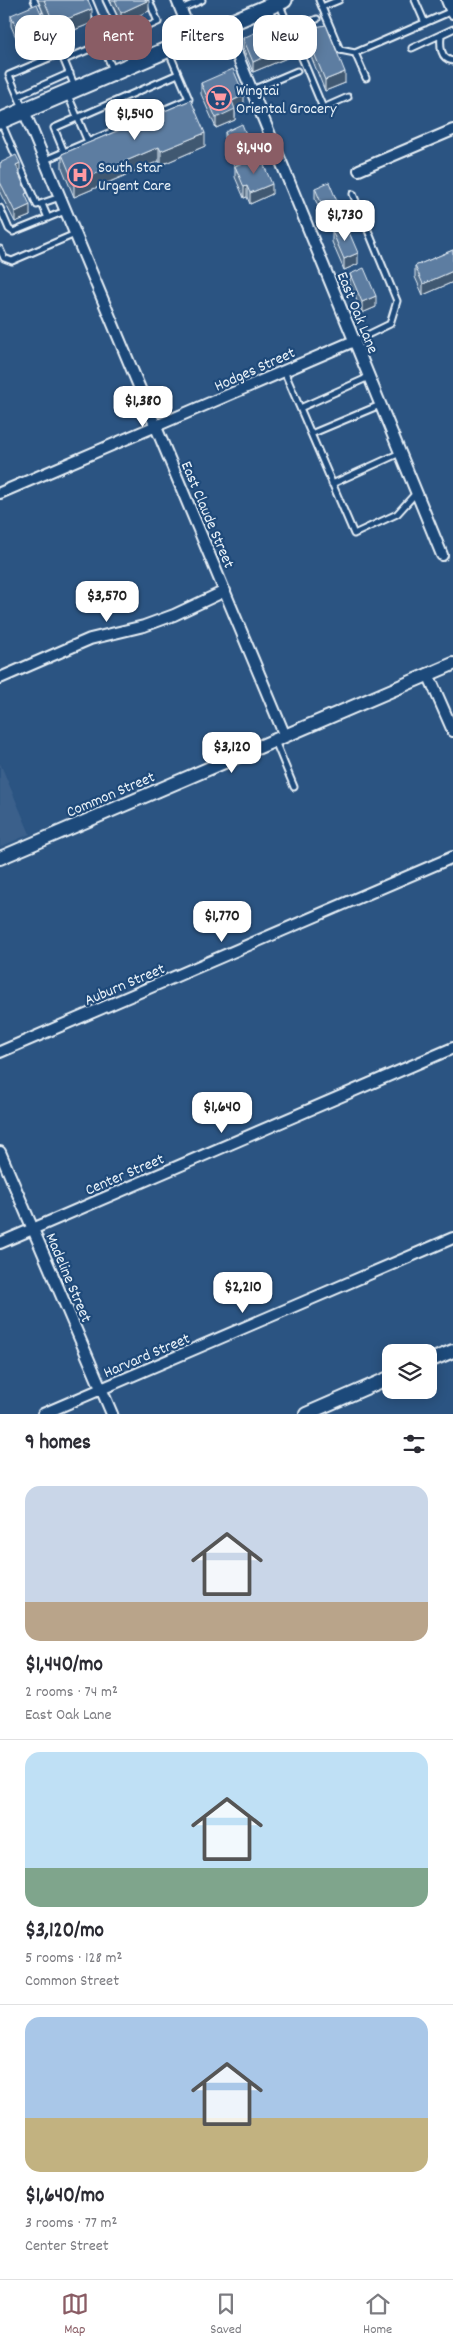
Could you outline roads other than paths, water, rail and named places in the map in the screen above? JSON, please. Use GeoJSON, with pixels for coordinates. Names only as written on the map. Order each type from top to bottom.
{"type":"FeatureCollection","features":[{"type":"Feature","properties":{"kind":"main road"},"geometry":{"type":"LineString","coordinates":[[243,18],[277,3]]}},
{"type":"Feature","properties":{"kind":"main road"},"geometry":{"type":"LineString","coordinates":[[0,121],[162,52]]}},
{"type":"Feature","properties":{"kind":"street"},"geometry":{"type":"LineString","coordinates":[[448,0],[453,12]]}},
{"type":"Feature","properties":{"kind":"street","name":"East Oak Lane"},"geometry":{"type":"LineString","coordinates":[[242,60],[251,90],[442,555]]}},
{"type":"Feature","properties":{"kind":"street","name":"East Claude Street"},"geometry":{"type":"LineString","coordinates":[[24,111],[225,591],[280,738]]}},
{"type":"Feature","properties":{"kind":"street"},"geometry":{"type":"LineString","coordinates":[[359,170],[453,130]]}},
{"type":"Feature","properties":{"kind":"street","name":"Hodges Street"},"geometry":{"type":"LineString","coordinates":[[0,492],[157,427],[354,341]]}},
{"type":"Feature","properties":{"kind":"street"},"geometry":{"type":"LineString","coordinates":[[0,678],[90,639],[144,626],[174,615],[225,591]]}},
{"type":"Feature","properties":{"kind":"street","name":"Common Street"},"geometry":{"type":"LineString","coordinates":[[0,858],[453,664]]}},
{"type":"Feature","properties":{"kind":"street"},"geometry":{"type":"LineString","coordinates":[[428,674],[453,731]]}},
{"type":"Feature","properties":{"kind":"street","name":"Auburn Street"},"geometry":{"type":"LineString","coordinates":[[0,1052],[453,857]]}},
{"type":"Feature","properties":{"kind":"street","name":"Center Street"},"geometry":{"type":"LineString","coordinates":[[0,1243],[453,1048]]}},
{"type":"Feature","properties":{"kind":"street","name":"Madeline Street"},"geometry":{"type":"LineString","coordinates":[[0,1152],[112,1414]]}},
{"type":"Feature","properties":{"kind":"street","name":"Harvard Street"},"geometry":{"type":"LineString","coordinates":[[43,1414],[453,1238]]}},
{"type":"Feature","properties":{"kind":"street"},"geometry":{"type":"LineString","coordinates":[[437,1358],[453,1351]]}},
{"type":"Feature","properties":{"kind":"street"},"geometry":{"type":"LineString","coordinates":[[306,1414],[382,1381]]}},
{"type":"Feature","properties":{"kind":"lane"},"geometry":{"type":"LineString","coordinates":[[34,0],[41,15]]}},
{"type":"Feature","properties":{"kind":"lane"},"geometry":{"type":"LineString","coordinates":[[89,0],[95,15]]}},
{"type":"Feature","properties":{"kind":"lane"},"geometry":{"type":"LineString","coordinates":[[106,0],[113,15]]}},
{"type":"Feature","properties":{"kind":"lane"},"geometry":{"type":"LineString","coordinates":[[148,0],[158,22],[152,25]]}},
{"type":"Feature","properties":{"kind":"lane"},"geometry":{"type":"LineString","coordinates":[[179,5],[202,0]]}},
{"type":"Feature","properties":{"kind":"lane"},"geometry":{"type":"LineString","coordinates":[[319,0],[340,50],[355,53],[453,12]]}},
{"type":"Feature","properties":{"kind":"lane"},"geometry":{"type":"LineString","coordinates":[[322,7],[339,0]]}},
{"type":"Feature","properties":{"kind":"lane"},"geometry":{"type":"LineString","coordinates":[[415,0],[425,23]]}},
{"type":"Feature","properties":{"kind":"lane"},"geometry":{"type":"LineString","coordinates":[[277,3],[283,15]]}},
{"type":"Feature","properties":{"kind":"lane"},"geometry":{"type":"LineString","coordinates":[[412,48],[453,29]]}},
{"type":"Feature","properties":{"kind":"lane"},"geometry":{"type":"LineString","coordinates":[[441,35],[440,46],[443,55],[448,60],[453,61]]}},
{"type":"Feature","properties":{"kind":"lane"},"geometry":{"type":"LineString","coordinates":[[355,53],[366,78]]}},
{"type":"Feature","properties":{"kind":"lane"},"geometry":{"type":"LineString","coordinates":[[24,111],[9,75],[44,60]]}},
{"type":"Feature","properties":{"kind":"lane"},"geometry":{"type":"LineString","coordinates":[[46,60],[49,66]]}},
{"type":"Feature","properties":{"kind":"lane"},"geometry":{"type":"LineString","coordinates":[[64,60],[70,74],[78,118],[88,142]]}},
{"type":"Feature","properties":{"kind":"lane"},"geometry":{"type":"LineString","coordinates":[[109,60],[114,72]]}},
{"type":"Feature","properties":{"kind":"lane"},"geometry":{"type":"LineString","coordinates":[[45,160],[189,99],[172,60]]}},
{"type":"Feature","properties":{"kind":"lane"},"geometry":{"type":"LineString","coordinates":[[303,60],[323,108],[348,97]]}},
{"type":"Feature","properties":{"kind":"lane"},"geometry":{"type":"LineString","coordinates":[[34,64],[37,71]]}},
{"type":"Feature","properties":{"kind":"lane"},"geometry":{"type":"LineString","coordinates":[[23,69],[26,76]]}},
{"type":"Feature","properties":{"kind":"lane"},"geometry":{"type":"LineString","coordinates":[[251,90],[298,71]]}},
{"type":"Feature","properties":{"kind":"lane"},"geometry":{"type":"LineString","coordinates":[[18,96],[42,83],[70,74]]}},
{"type":"Feature","properties":{"kind":"lane"},"geometry":{"type":"LineString","coordinates":[[64,152],[54,128],[178,74]]}},
{"type":"Feature","properties":{"kind":"lane"},"geometry":{"type":"LineString","coordinates":[[0,121],[37,204],[60,197]]}},
{"type":"Feature","properties":{"kind":"lane"},"geometry":{"type":"LineString","coordinates":[[352,194],[398,301],[390,324],[354,341]]}},
{"type":"Feature","properties":{"kind":"lane"},"geometry":{"type":"LineString","coordinates":[[42,204],[48,218]]}},
{"type":"Feature","properties":{"kind":"lane"},"geometry":{"type":"LineString","coordinates":[[0,208],[12,232],[66,210]]}},
{"type":"Feature","properties":{"kind":"lane"},"geometry":{"type":"LineString","coordinates":[[0,249],[4,258],[12,261],[76,234]]}},
{"type":"Feature","properties":{"kind":"lane"},"geometry":{"type":"LineString","coordinates":[[284,372],[354,534],[397,514],[416,493]]}},
{"type":"Feature","properties":{"kind":"lane"},"geometry":{"type":"LineString","coordinates":[[300,408],[369,377]]}},
{"type":"Feature","properties":{"kind":"lane"},"geometry":{"type":"LineString","coordinates":[[312,434],[380,405]]}},
{"type":"Feature","properties":{"kind":"lane"},"geometry":{"type":"LineString","coordinates":[[332,484],[400,453]]}},
{"type":"Feature","properties":{"kind":"lane"},"geometry":{"type":"LineString","coordinates":[[280,738],[294,787]]}},
{"type":"Feature","properties":{"kind":"place","name":"Wingtai Oriental Grocery"},"geometry":{"type":"Point","coordinates":[219,98]}},
{"type":"Feature","properties":{"kind":"place","name":"South Star Urgent Care"},"geometry":{"type":"Point","coordinates":[80,175]}}]}
